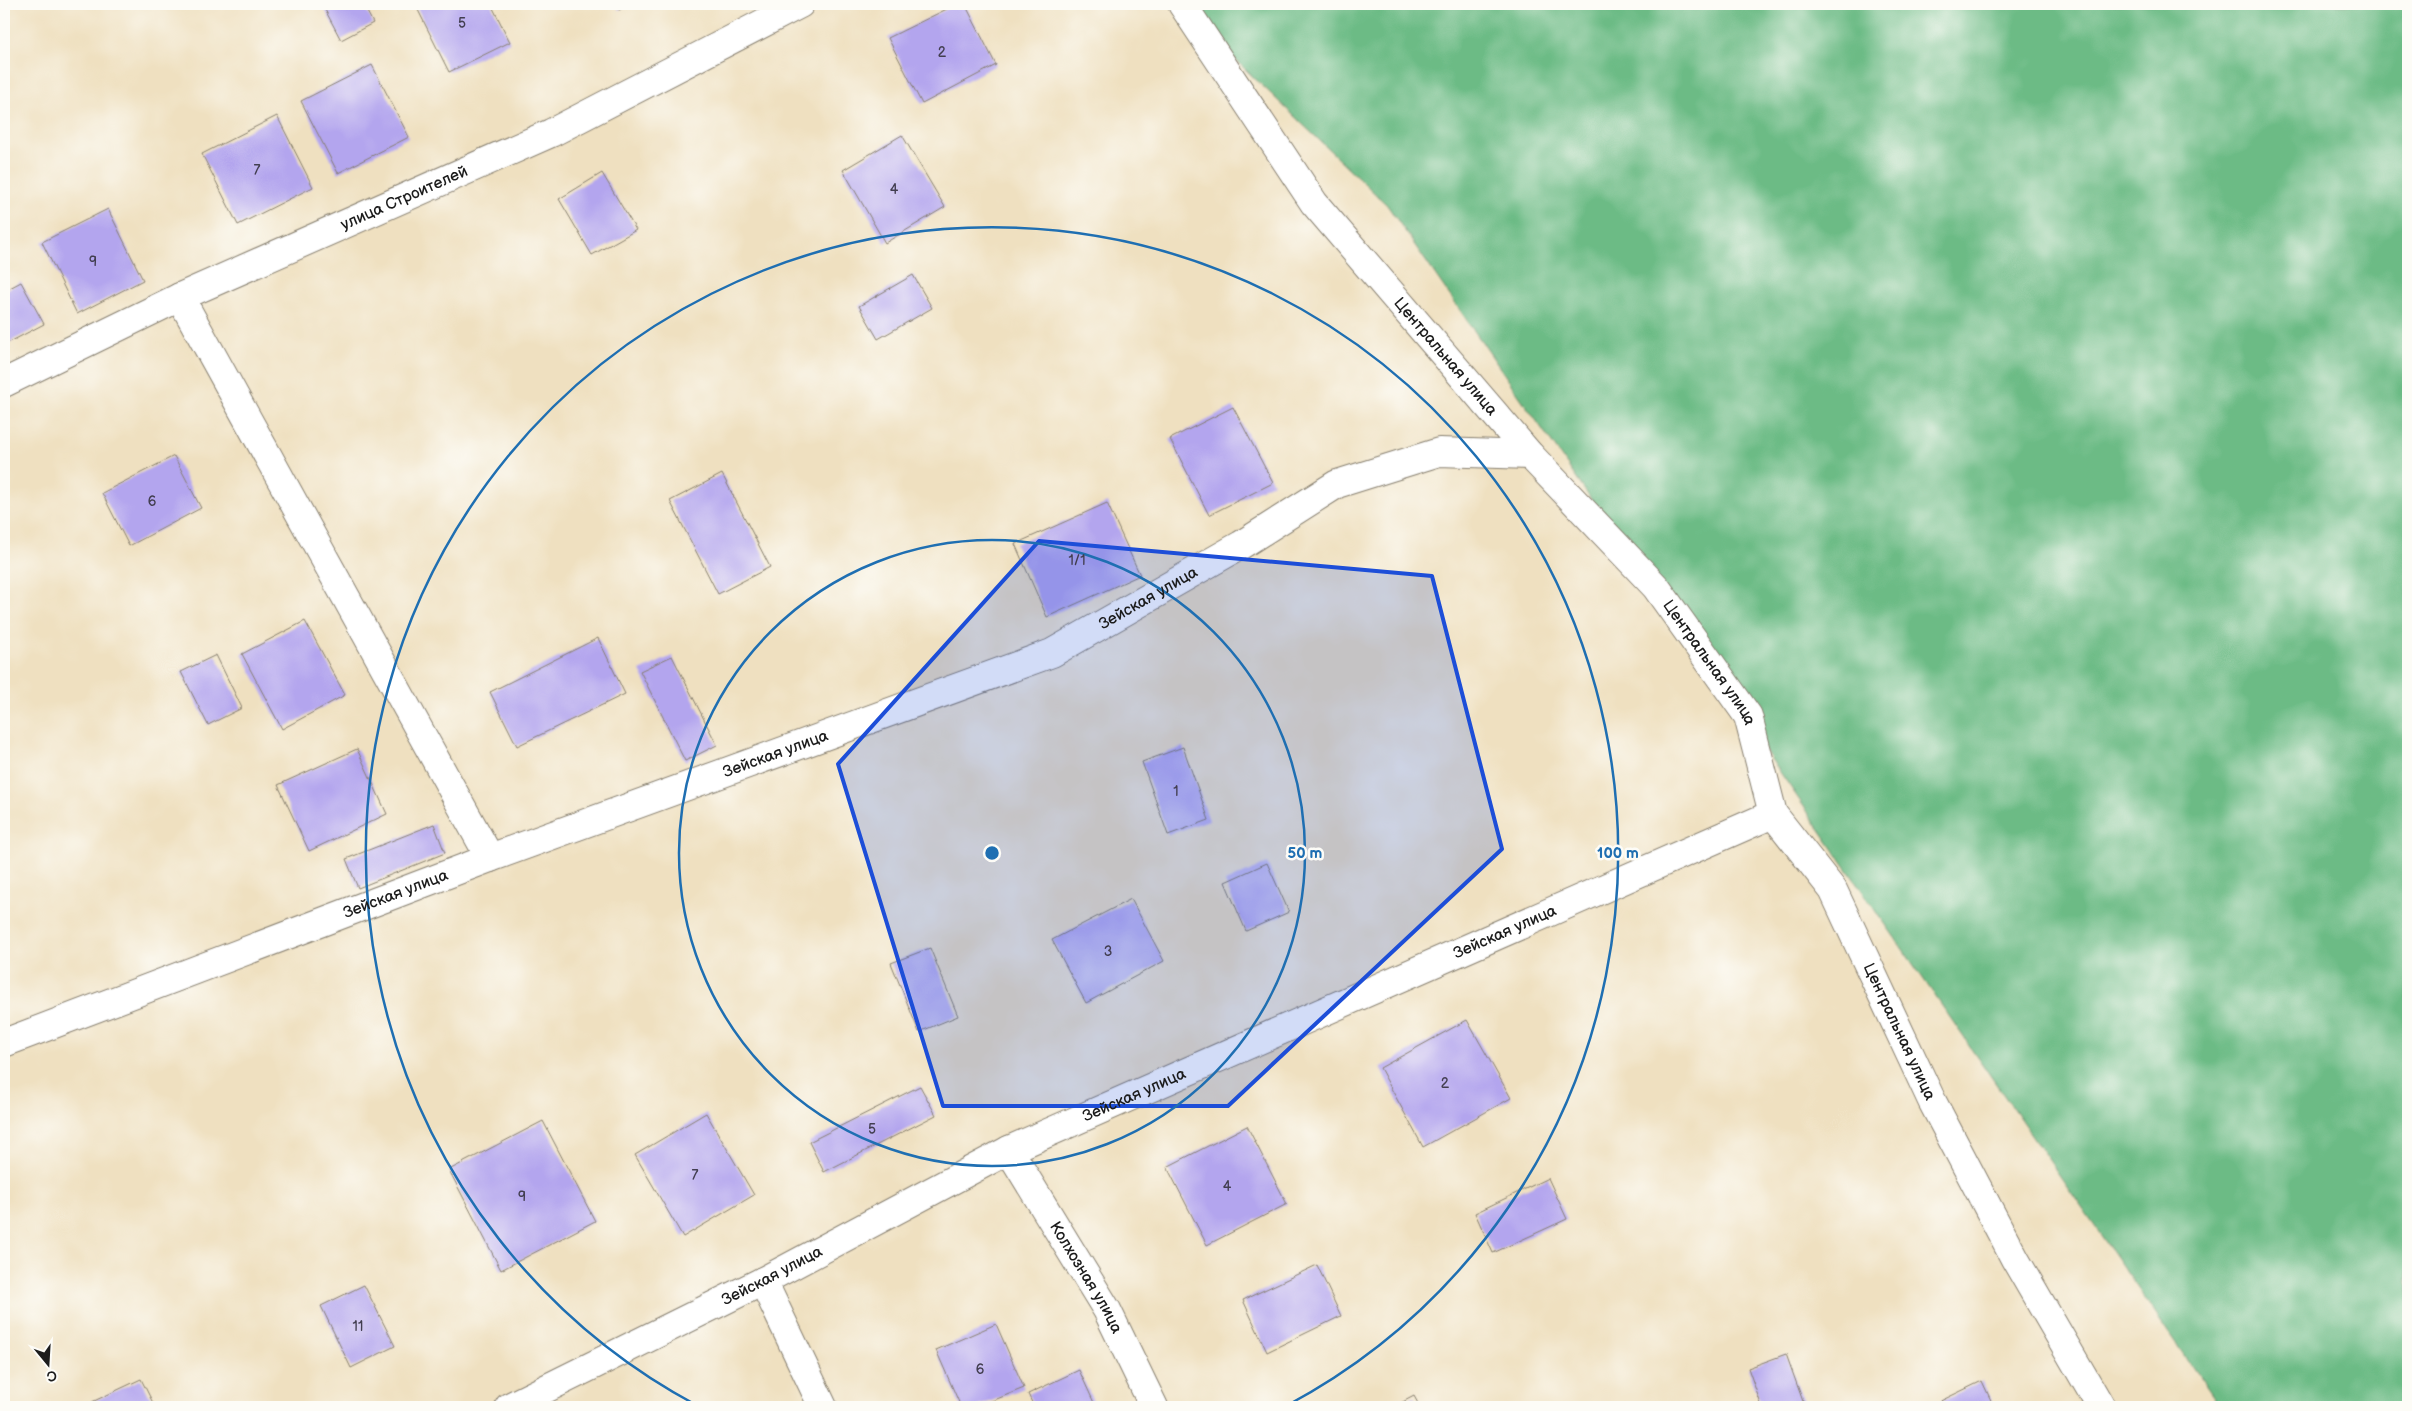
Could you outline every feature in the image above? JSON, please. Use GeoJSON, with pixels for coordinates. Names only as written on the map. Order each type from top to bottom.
{"type":"FeatureCollection","features":[{"type":"Feature","properties":{"kind":"street","name":"улица Строителей"},"geometry":{"type":"LineString","coordinates":[[4,382],[180,297],[551,133],[800,4]]}},
{"type":"Feature","properties":{"kind":"street","name":"Центральная улица"},"geometry":{"type":"LineString","coordinates":[[1182,4],[1314,202],[1530,454],[1656,587],[1748,716],[1772,814],[1833,890],[1932,1101],[2015,1259],[2101,1407]]}},
{"type":"Feature","properties":{"kind":"street"},"geometry":{"type":"LineString","coordinates":[[180,297],[490,858]]}},
{"type":"Feature","properties":{"kind":"street","name":"Зейская улица"},"geometry":{"type":"LineString","coordinates":[[4,1044],[490,858],[1052,653],[1241,545],[1337,484],[1440,452],[1530,454]]}},
{"type":"Feature","properties":{"kind":"street","name":"Зейская улица"},"geometry":{"type":"LineString","coordinates":[[509,1407],[763,1281],[1010,1150],[1772,814]]}},
{"type":"Feature","properties":{"kind":"street","name":"Колхозная улица"},"geometry":{"type":"LineString","coordinates":[[1010,1150],[1107,1310],[1154,1407]]}},
{"type":"Feature","properties":{"kind":"street"},"geometry":{"type":"LineString","coordinates":[[763,1281],[823,1407]]}},
{"type":"Feature","properties":{"kind":"highlighted area"},"geometry":{"type":"Polygon","coordinates":[[[1039,541],[1432,576],[1502,849],[1228,1106],[943,1106],[838,764],[1039,541]]]}},
{"type":"Feature","properties":{"kind":"green space"},"geometry":{"type":"Polygon","coordinates":[[[1177,4],[2408,4],[2408,1407],[2220,1407],[1387,205],[1177,4]]]}},
{"type":"Feature","properties":{"kind":"building"},"geometry":{"type":"Polygon","coordinates":[[[322,4],[363,4],[373,23],[341,40],[322,4]]]}},
{"type":"Feature","properties":{"kind":"building"},"geometry":{"type":"Polygon","coordinates":[[[415,4],[491,4],[510,42],[449,72],[415,4]]]}},
{"type":"Feature","properties":{"kind":"building"},"geometry":{"type":"Polygon","coordinates":[[[616,4],[630,4],[619,10],[616,4]]]}},
{"type":"Feature","properties":{"kind":"building"},"geometry":{"type":"Polygon","coordinates":[[[957,4],[965,4],[996,65],[922,104],[888,38],[957,4]]]}},
{"type":"Feature","properties":{"kind":"building"},"geometry":{"type":"Polygon","coordinates":[[[372,65],[409,137],[338,173],[301,101],[372,65]]]}},
{"type":"Feature","properties":{"kind":"building"},"geometry":{"type":"Polygon","coordinates":[[[277,116],[313,187],[238,225],[202,154],[277,116]]]}},
{"type":"Feature","properties":{"kind":"building"},"geometry":{"type":"Polygon","coordinates":[[[902,135],[945,207],[885,243],[843,170],[902,135]]]}},
{"type":"Feature","properties":{"kind":"building"},"geometry":{"type":"Polygon","coordinates":[[[602,173],[636,230],[592,255],[559,199],[602,173]]]}},
{"type":"Feature","properties":{"kind":"building"},"geometry":{"type":"Polygon","coordinates":[[[108,209],[143,280],[77,314],[42,242],[108,209]]]}},
{"type":"Feature","properties":{"kind":"building"},"geometry":{"type":"Polygon","coordinates":[[[913,275],[932,308],[878,339],[859,306],[913,275]]]}},
{"type":"Feature","properties":{"kind":"building"},"geometry":{"type":"Polygon","coordinates":[[[21,282],[44,324],[4,345],[4,291],[21,282]]]}},
{"type":"Feature","properties":{"kind":"building"},"geometry":{"type":"Polygon","coordinates":[[[1233,407],[1273,483],[1209,515],[1170,439],[1233,407]]]}},
{"type":"Feature","properties":{"kind":"building"},"geometry":{"type":"Polygon","coordinates":[[[174,456],[201,508],[129,546],[102,493],[174,456]]]}},
{"type":"Feature","properties":{"kind":"building"},"geometry":{"type":"Polygon","coordinates":[[[722,474],[770,567],[718,594],[670,501],[722,474]]]}},
{"type":"Feature","properties":{"kind":"building"},"geometry":{"type":"Polygon","coordinates":[[[1107,503],[1140,575],[1047,617],[1015,544],[1107,503]]]}},
{"type":"Feature","properties":{"kind":"building"},"geometry":{"type":"Polygon","coordinates":[[[305,621],[345,695],[282,729],[242,654],[305,621]]]}},
{"type":"Feature","properties":{"kind":"building"},"geometry":{"type":"Polygon","coordinates":[[[598,638],[625,694],[517,746],[490,692],[598,638]]]}},
{"type":"Feature","properties":{"kind":"building"},"geometry":{"type":"Polygon","coordinates":[[[216,655],[242,708],[208,725],[181,672],[216,655]]]}},
{"type":"Feature","properties":{"kind":"building"},"geometry":{"type":"Polygon","coordinates":[[[672,656],[717,745],[685,761],[640,671],[672,656]]]}},
{"type":"Feature","properties":{"kind":"building"},"geometry":{"type":"Polygon","coordinates":[[[1183,747],[1209,820],[1168,835],[1142,762],[1183,747]]]}},
{"type":"Feature","properties":{"kind":"building"},"geometry":{"type":"Polygon","coordinates":[[[357,749],[387,814],[309,851],[278,785],[357,749]]]}},
{"type":"Feature","properties":{"kind":"building"},"geometry":{"type":"Polygon","coordinates":[[[434,824],[445,853],[358,888],[346,859],[434,824]]]}},
{"type":"Feature","properties":{"kind":"building"},"geometry":{"type":"Polygon","coordinates":[[[1267,863],[1289,912],[1246,931],[1225,882],[1267,863]]]}},
{"type":"Feature","properties":{"kind":"building"},"geometry":{"type":"Polygon","coordinates":[[[1131,899],[1164,961],[1086,1003],[1052,940],[1131,899]]]}},
{"type":"Feature","properties":{"kind":"building"},"geometry":{"type":"Polygon","coordinates":[[[930,948],[958,1016],[919,1032],[891,963],[930,948]]]}},
{"type":"Feature","properties":{"kind":"building"},"geometry":{"type":"Polygon","coordinates":[[[1467,1020],[1511,1098],[1423,1147],[1380,1068],[1467,1020]]]}},
{"type":"Feature","properties":{"kind":"building"},"geometry":{"type":"Polygon","coordinates":[[[920,1086],[936,1115],[824,1172],[809,1142],[920,1086]]]}},
{"type":"Feature","properties":{"kind":"building"},"geometry":{"type":"Polygon","coordinates":[[[706,1113],[754,1195],[683,1237],[635,1155],[706,1113]]]}},
{"type":"Feature","properties":{"kind":"building"},"geometry":{"type":"Polygon","coordinates":[[[543,1121],[595,1221],[501,1270],[449,1170],[543,1121]]]}},
{"type":"Feature","properties":{"kind":"building"},"geometry":{"type":"Polygon","coordinates":[[[1247,1126],[1287,1204],[1207,1245],[1167,1167],[1247,1126]]]}},
{"type":"Feature","properties":{"kind":"building"},"geometry":{"type":"Polygon","coordinates":[[[1548,1178],[1567,1219],[1493,1253],[1475,1213],[1548,1178]]]}},
{"type":"Feature","properties":{"kind":"building"},"geometry":{"type":"Polygon","coordinates":[[[1317,1265],[1341,1316],[1267,1352],[1243,1300],[1317,1265]]]}},
{"type":"Feature","properties":{"kind":"building"},"geometry":{"type":"Polygon","coordinates":[[[364,1285],[395,1346],[351,1368],[321,1306],[364,1285]]]}},
{"type":"Feature","properties":{"kind":"building"},"geometry":{"type":"Polygon","coordinates":[[[996,1324],[1024,1388],[977,1407],[961,1407],[936,1350],[996,1324]]]}},
{"type":"Feature","properties":{"kind":"building"},"geometry":{"type":"Polygon","coordinates":[[[1786,1354],[1805,1407],[1762,1407],[1748,1368],[1786,1354]]]}},
{"type":"Feature","properties":{"kind":"building"},"geometry":{"type":"Polygon","coordinates":[[[1079,1370],[1095,1405],[1091,1407],[1034,1407],[1028,1394],[1079,1370]]]}},
{"type":"Feature","properties":{"kind":"building"},"geometry":{"type":"Polygon","coordinates":[[[141,1379],[155,1407],[95,1407],[92,1402],[141,1379]]]}},
{"type":"Feature","properties":{"kind":"building"},"geometry":{"type":"Polygon","coordinates":[[[1982,1381],[1994,1407],[1928,1407],[1982,1381]]]}},
{"type":"Feature","properties":{"kind":"building"},"geometry":{"type":"Polygon","coordinates":[[[1414,1396],[1420,1407],[1393,1407],[1414,1396]]]}}]}
